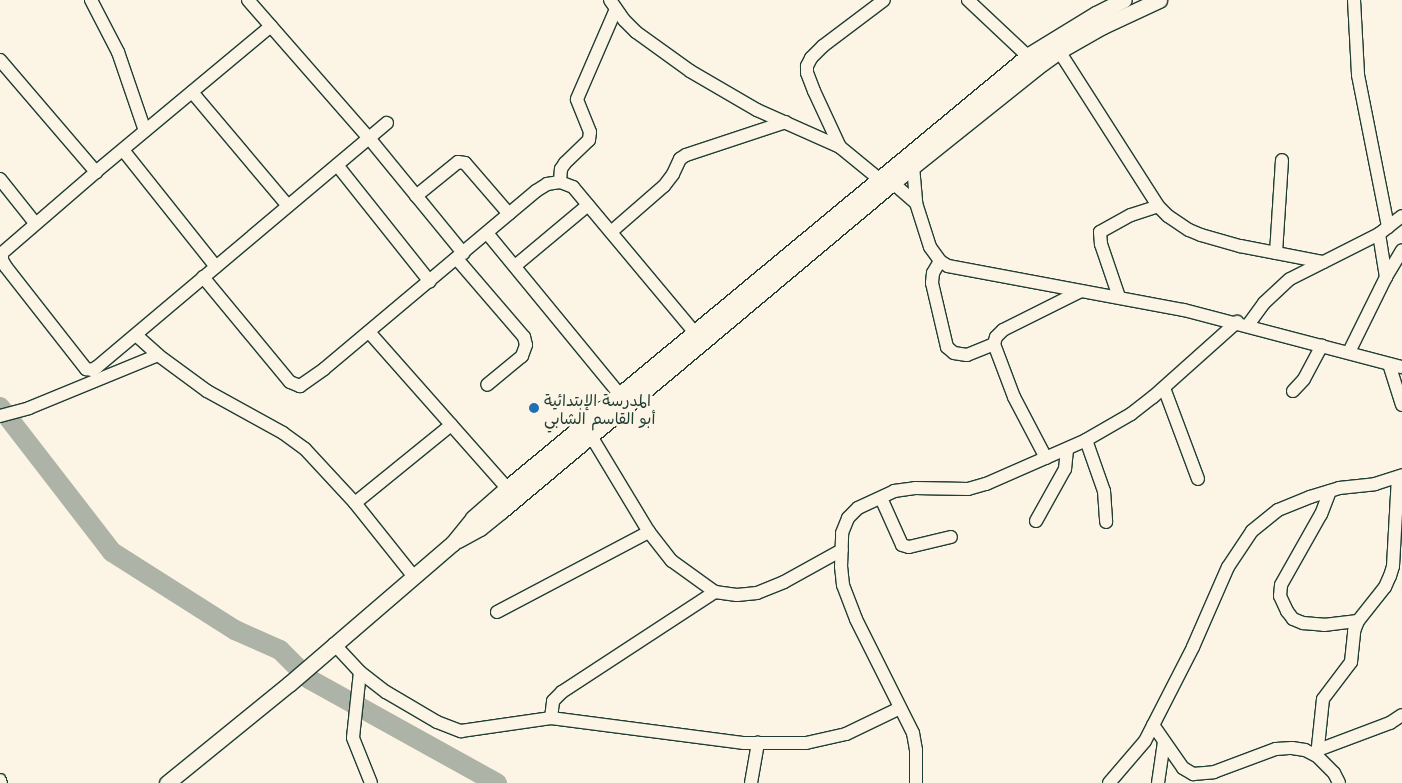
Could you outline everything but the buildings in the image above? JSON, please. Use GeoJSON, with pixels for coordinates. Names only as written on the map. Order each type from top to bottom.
{"type":"FeatureCollection","features":[{"type":"Feature","properties":{"kind":"main road"},"geometry":{"type":"LineString","coordinates":[[167,783],[288,684],[453,543],[473,518],[507,488],[695,333],[1033,61],[1096,14],[1124,0]]}},
{"type":"Feature","properties":{"kind":"main road"},"geometry":{"type":"LineString","coordinates":[[1033,61],[1059,51],[1103,26],[1159,0]]}},
{"type":"Feature","properties":{"kind":"main road"},"geometry":{"type":"LineString","coordinates":[[453,543],[480,528],[591,436],[885,179]]}},
{"type":"Feature","properties":{"kind":"street"},"geometry":{"type":"LineString","coordinates":[[91,0],[118,52],[145,131]]}},
{"type":"Feature","properties":{"kind":"street"},"geometry":{"type":"LineString","coordinates":[[248,0],[369,138],[524,337],[526,345],[522,356],[487,385]]}},
{"type":"Feature","properties":{"kind":"street"},"geometry":{"type":"LineString","coordinates":[[840,147],[814,91],[807,73],[807,66],[811,58],[823,46],[884,0]]}},
{"type":"Feature","properties":{"kind":"street"},"geometry":{"type":"LineString","coordinates":[[968,0],[1033,61]]}},
{"type":"Feature","properties":{"kind":"street"},"geometry":{"type":"LineString","coordinates":[[1354,0],[1355,50],[1384,230],[1386,277]]}},
{"type":"Feature","properties":{"kind":"street"},"geometry":{"type":"LineString","coordinates":[[560,182],[561,169],[565,163],[589,140],[590,132],[578,108],[577,99],[613,5],[636,32],[690,71],[729,96],[840,147],[916,203]]}},
{"type":"Feature","properties":{"kind":"street"},"geometry":{"type":"LineString","coordinates":[[272,26],[35,223],[4,251],[2,260],[83,366],[88,370],[95,369],[387,123]]}},
{"type":"Feature","properties":{"kind":"street"},"geometry":{"type":"LineString","coordinates":[[1059,51],[1158,206],[1168,216],[1195,233],[1240,246],[1323,262]]}},
{"type":"Feature","properties":{"kind":"street"},"geometry":{"type":"LineString","coordinates":[[0,60],[96,172]]}},
{"type":"Feature","properties":{"kind":"street"},"geometry":{"type":"LineString","coordinates":[[192,92],[288,206]]}},
{"type":"Feature","properties":{"kind":"street"},"geometry":{"type":"LineString","coordinates":[[611,232],[664,186],[673,174],[680,159],[686,155],[786,122]]}},
{"type":"Feature","properties":{"kind":"street"},"geometry":{"type":"LineString","coordinates":[[122,150],[216,267]]}},
{"type":"Feature","properties":{"kind":"street"},"geometry":{"type":"LineString","coordinates":[[1276,253],[1282,160]]}},
{"type":"Feature","properties":{"kind":"street"},"geometry":{"type":"LineString","coordinates":[[910,161],[916,203],[930,247],[940,261],[962,270],[1081,292],[1119,297],[1243,324],[1402,368]]}},
{"type":"Feature","properties":{"kind":"street"},"geometry":{"type":"LineString","coordinates":[[416,196],[458,162],[465,163],[509,214]]}},
{"type":"Feature","properties":{"kind":"street"},"geometry":{"type":"LineString","coordinates":[[336,165],[430,282]]}},
{"type":"Feature","properties":{"kind":"street"},"geometry":{"type":"LineString","coordinates":[[0,179],[35,223]]}},
{"type":"Feature","properties":{"kind":"street"},"geometry":{"type":"LineString","coordinates":[[204,277],[290,382],[295,385],[304,384],[547,184],[560,182],[573,188],[695,333]]}},
{"type":"Feature","properties":{"kind":"street"},"geometry":{"type":"LineString","coordinates":[[515,266],[588,205]]}},
{"type":"Feature","properties":{"kind":"street"},"geometry":{"type":"LineString","coordinates":[[1119,297],[1101,244],[1100,232],[1131,215],[1158,206]]}},
{"type":"Feature","properties":{"kind":"street"},"geometry":{"type":"LineString","coordinates":[[916,783],[916,750],[913,733],[856,618],[843,585],[842,532],[848,518],[858,508],[894,491],[915,488],[968,489],[986,484],[1086,440],[1131,414],[1164,388],[1243,324],[1290,279],[1384,230],[1402,216]]}},
{"type":"Feature","properties":{"kind":"street"},"geometry":{"type":"LineString","coordinates":[[487,233],[620,395]]}},
{"type":"Feature","properties":{"kind":"street"},"geometry":{"type":"LineString","coordinates":[[1349,352],[1386,277],[1402,250]]}},
{"type":"Feature","properties":{"kind":"street"},"geometry":{"type":"LineString","coordinates":[[940,261],[933,273],[932,283],[947,347],[954,353],[967,355],[994,344]]}},
{"type":"Feature","properties":{"kind":"street"},"geometry":{"type":"LineString","coordinates":[[1046,458],[1014,397],[994,344],[996,337],[1003,330],[1081,292]]}},
{"type":"Feature","properties":{"kind":"street"},"geometry":{"type":"LineString","coordinates":[[369,332],[507,488]]}},
{"type":"Feature","properties":{"kind":"street"},"geometry":{"type":"LineString","coordinates":[[136,335],[158,355],[207,391],[283,433],[305,449],[355,503],[414,576]]}},
{"type":"Feature","properties":{"kind":"street"},"geometry":{"type":"LineString","coordinates":[[1293,391],[1304,379],[1322,345]]}},
{"type":"Feature","properties":{"kind":"street"},"geometry":{"type":"LineString","coordinates":[[0,416],[29,408],[158,355]]}},
{"type":"Feature","properties":{"kind":"street"},"geometry":{"type":"LineString","coordinates":[[1389,364],[1402,405]]}},
{"type":"Feature","properties":{"kind":"street"},"geometry":{"type":"LineString","coordinates":[[1164,388],[1198,479]]}},
{"type":"Feature","properties":{"kind":"street"},"geometry":{"type":"LineString","coordinates":[[355,503],[452,425]]}},
{"type":"Feature","properties":{"kind":"street"},"geometry":{"type":"LineString","coordinates":[[591,436],[650,532],[672,561],[715,592],[736,595],[756,593],[784,582],[842,550]]}},
{"type":"Feature","properties":{"kind":"street"},"geometry":{"type":"LineString","coordinates":[[1086,440],[1104,491],[1106,522]]}},
{"type":"Feature","properties":{"kind":"street"},"geometry":{"type":"LineString","coordinates":[[1036,521],[1065,469],[1067,449]]}},
{"type":"Feature","properties":{"kind":"street"},"geometry":{"type":"LineString","coordinates":[[1109,783],[1133,757],[1153,725],[1172,684],[1193,647],[1228,568],[1252,531],[1278,510],[1330,491],[1375,484],[1400,476],[1392,571],[1385,588],[1358,621],[1354,631],[1351,662],[1323,699],[1318,753],[1334,773],[1339,783]]}},
{"type":"Feature","properties":{"kind":"street"},"geometry":{"type":"LineString","coordinates":[[1330,491],[1321,514],[1281,585],[1280,596],[1287,611],[1294,619],[1303,623],[1324,625],[1358,621]]}},
{"type":"Feature","properties":{"kind":"street"},"geometry":{"type":"LineString","coordinates":[[880,498],[902,544],[909,547],[951,537]]}},
{"type":"Feature","properties":{"kind":"street"},"geometry":{"type":"LineString","coordinates":[[496,612],[650,532]]}},
{"type":"Feature","properties":{"kind":"street"},"geometry":{"type":"LineString","coordinates":[[550,718],[554,701],[562,692],[715,592]]}},
{"type":"Feature","properties":{"kind":"street"},"geometry":{"type":"LineString","coordinates":[[334,644],[360,672],[386,692],[437,722],[461,731],[550,718],[586,721],[684,737],[758,743],[806,743],[846,734],[900,708]]}},
{"type":"Feature","properties":{"kind":"street"},"geometry":{"type":"LineString","coordinates":[[360,672],[353,738],[372,783]]}},
{"type":"Feature","properties":{"kind":"street"},"geometry":{"type":"LineString","coordinates":[[1153,725],[1183,768],[1194,774],[1214,772],[1276,749],[1292,748],[1318,753],[1390,723],[1402,715]]}},
{"type":"Feature","properties":{"kind":"street"},"geometry":{"type":"LineString","coordinates":[[1158,783],[1164,742]]}},
{"type":"Feature","properties":{"kind":"street"},"geometry":{"type":"LineString","coordinates":[[751,783],[758,743]]}},
{"type":"Feature","properties":{"kind":"waterway"},"geometry":{"type":"LineString","coordinates":[[0,407],[112,552],[235,630],[280,650],[309,679],[497,783]]}},
{"type":"Feature","properties":{"kind":"place","name":"المدرسة الإبتدائية أبو القاسم الشابي"},"geometry":{"type":"Point","coordinates":[534,408]}}]}
